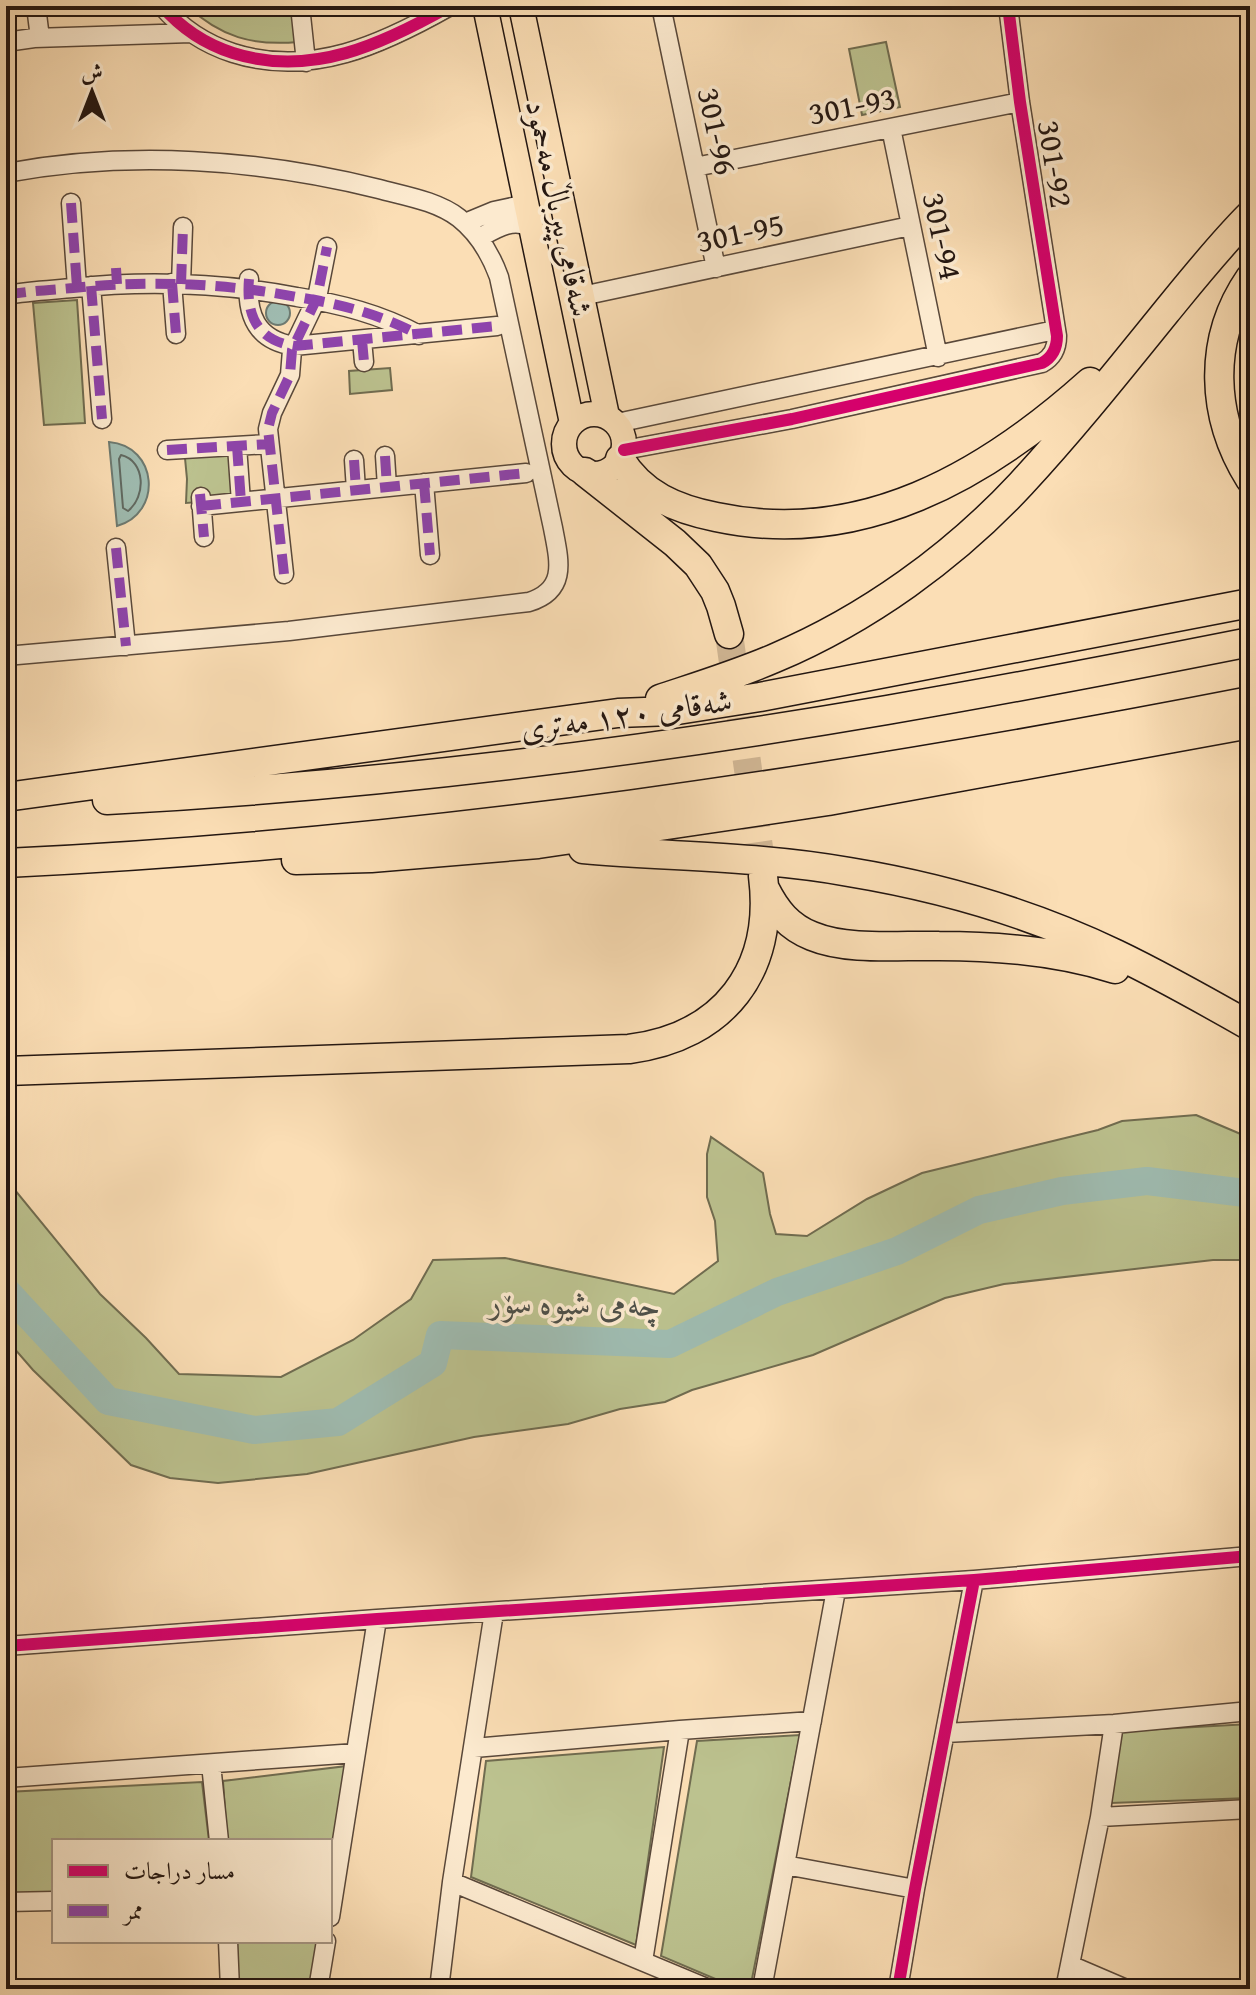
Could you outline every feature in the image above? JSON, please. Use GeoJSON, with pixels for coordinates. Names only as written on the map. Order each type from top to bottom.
{"type":"FeatureCollection","features":[{"type":"Feature","properties":{"kind":"highway"},"geometry":{"type":"LineString","coordinates":[[622,455],[640,485],[660,499],[699,514],[730,520],[799,525],[849,519],[887,509],[972,471],[1065,404],[1107,367],[1250,215]]}},
{"type":"Feature","properties":{"kind":"highway"},"geometry":{"type":"LineString","coordinates":[[618,713],[776,658],[843,624],[929,567],[977,528],[1020,485],[1200,270]]}},
{"type":"Feature","properties":{"kind":"highway"},"geometry":{"type":"LineString","coordinates":[[1250,278],[1225,328],[1220,387],[1224,422],[1231,446],[1250,479]]}},
{"type":"Feature","properties":{"kind":"highway"},"geometry":{"type":"LineString","coordinates":[[585,472],[698,565],[715,591],[729,634]]}},
{"type":"Feature","properties":{"kind":"highway"},"geometry":{"type":"LineString","coordinates":[[6,797],[618,713],[671,711],[760,697],[1250,603]]}},
{"type":"Feature","properties":{"kind":"highway","name":"شەقامی ١٢٠ مەتری"},"geometry":{"type":"LineString","coordinates":[[6,806],[170,797],[373,780],[653,746],[886,710],[1250,642]]}},
{"type":"Feature","properties":{"kind":"highway"},"geometry":{"type":"LineString","coordinates":[[6,863],[171,854],[453,827],[646,804],[803,781],[1250,701]]}},
{"type":"Feature","properties":{"kind":"highway"},"geometry":{"type":"LineString","coordinates":[[171,854],[272,861],[371,858],[538,844],[828,801],[1250,724]]}},
{"type":"Feature","properties":{"kind":"highway"},"geometry":{"type":"LineString","coordinates":[[538,844],[756,860],[849,871],[939,891],[1028,918],[1114,953],[1250,1026]]}},
{"type":"Feature","properties":{"kind":"highway"},"geometry":{"type":"LineString","coordinates":[[6,881],[83,859]]}},
{"type":"Feature","properties":{"kind":"highway"},"geometry":{"type":"LineString","coordinates":[[6,1071],[646,1047],[693,1030],[721,1009],[743,984],[761,942],[765,912],[764,882],[773,905],[785,920],[813,937],[854,945],[964,946],[1036,952],[1107,967],[1196,995]]}},
{"type":"Feature","properties":{"kind":"main road","name":"شەقامی پیرباڵ مەحمود"},"geometry":{"type":"LineString","coordinates":[[485,6],[572,423],[564,439],[567,456],[578,469],[585,472]]}},
{"type":"Feature","properties":{"kind":"main road","name":"شەقامی پیرباڵ مەحمود"},"geometry":{"type":"LineString","coordinates":[[521,6],[582,296],[612,420],[624,436],[622,455]]}},
{"type":"Feature","properties":{"kind":"main road"},"geometry":{"type":"LineString","coordinates":[[572,423],[588,414],[598,414],[612,420]]}},
{"type":"Feature","properties":{"kind":"main road"},"geometry":{"type":"LineString","coordinates":[[585,472],[602,473],[615,465],[622,455]]}},
{"type":"Feature","properties":{"kind":"street"},"geometry":{"type":"LineString","coordinates":[[36,6],[40,38]]}},
{"type":"Feature","properties":{"kind":"street"},"geometry":{"type":"LineString","coordinates":[[162,6],[191,33],[213,46],[270,61],[306,62],[375,43],[450,6]]}},
{"type":"Feature","properties":{"kind":"street"},"geometry":{"type":"LineString","coordinates":[[300,6],[306,62]]}},
{"type":"Feature","properties":{"kind":"street","name":"301-96"},"geometry":{"type":"LineString","coordinates":[[661,6],[716,268]]}},
{"type":"Feature","properties":{"kind":"street","name":"301-92"},"geometry":{"type":"LineString","coordinates":[[1008,6],[1055,330]]}},
{"type":"Feature","properties":{"kind":"street"},"geometry":{"type":"LineString","coordinates":[[6,42],[191,33]]}},
{"type":"Feature","properties":{"kind":"street","name":"301-93"},"geometry":{"type":"LineString","coordinates":[[695,167],[1020,102]]}},
{"type":"Feature","properties":{"kind":"street","name":"301-94"},"geometry":{"type":"LineString","coordinates":[[891,128],[938,357]]}},
{"type":"Feature","properties":{"kind":"street"},"geometry":{"type":"LineString","coordinates":[[6,173],[137,160],[242,164],[341,180],[407,196],[448,211],[465,223],[479,238],[499,277],[556,542],[558,572],[550,591],[542,598],[529,602],[289,631],[6,656]]}},
{"type":"Feature","properties":{"kind":"street"},"geometry":{"type":"LineString","coordinates":[[71,203],[102,419]]}},
{"type":"Feature","properties":{"kind":"street"},"geometry":{"type":"LineString","coordinates":[[465,223],[494,211],[529,216]]}},
{"type":"Feature","properties":{"kind":"street"},"geometry":{"type":"LineString","coordinates":[[479,238],[507,223],[529,216]]}},
{"type":"Feature","properties":{"kind":"street","name":"301-95"},"geometry":{"type":"LineString","coordinates":[[582,296],[910,226]]}},
{"type":"Feature","properties":{"kind":"street"},"geometry":{"type":"LineString","coordinates":[[176,334],[183,227]]}},
{"type":"Feature","properties":{"kind":"street"},"geometry":{"type":"LineString","coordinates":[[284,574],[268,429],[290,375],[294,346],[316,300],[327,247]]}},
{"type":"Feature","properties":{"kind":"street"},"geometry":{"type":"LineString","coordinates":[[6,295],[84,286],[116,276],[177,284],[248,284],[316,300],[357,303],[382,311],[419,335]]}},
{"type":"Feature","properties":{"kind":"street"},"geometry":{"type":"LineString","coordinates":[[248,284],[247,302],[253,320],[274,341],[294,346],[497,326]]}},
{"type":"Feature","properties":{"kind":"street"},"geometry":{"type":"LineString","coordinates":[[612,420],[938,357],[1055,330],[1056,347],[1049,359],[1042,363],[622,455]]}},
{"type":"Feature","properties":{"kind":"street"},"geometry":{"type":"LineString","coordinates":[[362,340],[364,362]]}},
{"type":"Feature","properties":{"kind":"street"},"geometry":{"type":"LineString","coordinates":[[167,450],[269,444]]}},
{"type":"Feature","properties":{"kind":"street"},"geometry":{"type":"LineString","coordinates":[[237,446],[241,502]]}},
{"type":"Feature","properties":{"kind":"street"},"geometry":{"type":"LineString","coordinates":[[385,456],[387,487]]}},
{"type":"Feature","properties":{"kind":"street"},"geometry":{"type":"LineString","coordinates":[[354,460],[356,490]]}},
{"type":"Feature","properties":{"kind":"street"},"geometry":{"type":"LineString","coordinates":[[204,537],[201,500],[241,502],[526,473]]}},
{"type":"Feature","properties":{"kind":"street"},"geometry":{"type":"LineString","coordinates":[[424,483],[430,555]]}},
{"type":"Feature","properties":{"kind":"street"},"geometry":{"type":"LineString","coordinates":[[116,548],[126,646]]}},
{"type":"Feature","properties":{"kind":"street"},"geometry":{"type":"LineString","coordinates":[[6,1646],[836,1590],[1250,1556]]}},
{"type":"Feature","properties":{"kind":"street"},"geometry":{"type":"LineString","coordinates":[[898,1989],[974,1580]]}},
{"type":"Feature","properties":{"kind":"street"},"geometry":{"type":"LineString","coordinates":[[762,1989],[836,1590]]}},
{"type":"Feature","properties":{"kind":"street"},"geometry":{"type":"LineString","coordinates":[[439,1989],[452,1882],[494,1612]]}},
{"type":"Feature","properties":{"kind":"street"},"geometry":{"type":"LineString","coordinates":[[332,1904],[377,1619]]}},
{"type":"Feature","properties":{"kind":"street"},"geometry":{"type":"LineString","coordinates":[[945,1733],[1114,1724],[1250,1711]]}},
{"type":"Feature","properties":{"kind":"street"},"geometry":{"type":"LineString","coordinates":[[474,1748],[812,1721]]}},
{"type":"Feature","properties":{"kind":"street"},"geometry":{"type":"LineString","coordinates":[[1065,1989],[1100,1817],[1114,1724]]}},
{"type":"Feature","properties":{"kind":"street"},"geometry":{"type":"LineString","coordinates":[[643,1961],[680,1730]]}},
{"type":"Feature","properties":{"kind":"street"},"geometry":{"type":"LineString","coordinates":[[6,1778],[356,1753]]}},
{"type":"Feature","properties":{"kind":"street"},"geometry":{"type":"LineString","coordinates":[[211,1764],[219,1839]]}},
{"type":"Feature","properties":{"kind":"street"},"geometry":{"type":"LineString","coordinates":[[1100,1817],[1250,1809]]}},
{"type":"Feature","properties":{"kind":"street"},"geometry":{"type":"LineString","coordinates":[[785,1865],[915,1889]]}},
{"type":"Feature","properties":{"kind":"street"},"geometry":{"type":"LineString","coordinates":[[452,1882],[709,1989]]}},
{"type":"Feature","properties":{"kind":"street"},"geometry":{"type":"LineString","coordinates":[[6,1902],[52,1901]]}},
{"type":"Feature","properties":{"kind":"street"},"geometry":{"type":"LineString","coordinates":[[228,1943],[230,1989]]}},
{"type":"Feature","properties":{"kind":"street"},"geometry":{"type":"LineString","coordinates":[[318,1989],[326,1943]]}},
{"type":"Feature","properties":{"kind":"street"},"geometry":{"type":"LineString","coordinates":[[1070,1965],[1126,1989]]}},
{"type":"Feature","properties":{"kind":"green space"},"geometry":{"type":"Polygon","coordinates":[[[187,6],[293,6],[298,42],[252,41],[238,37],[212,25],[187,6]]]}},
{"type":"Feature","properties":{"kind":"green space"},"geometry":{"type":"Polygon","coordinates":[[[886,42],[900,107],[862,115],[849,49],[886,42]]]}},
{"type":"Feature","properties":{"kind":"green space"},"geometry":{"type":"Polygon","coordinates":[[[77,300],[85,423],[44,425],[33,303],[77,300]]]}},
{"type":"Feature","properties":{"kind":"green space"},"geometry":{"type":"Polygon","coordinates":[[[390,368],[392,390],[350,394],[349,371],[390,368]]]}},
{"type":"Feature","properties":{"kind":"green space"},"geometry":{"type":"Polygon","coordinates":[[[234,450],[239,499],[186,503],[185,458],[234,450]]]}},
{"type":"Feature","properties":{"kind":"green space"},"geometry":{"type":"Polygon","coordinates":[[[1196,1115],[1250,1138],[1250,1260],[1213,1260],[1004,1284],[945,1298],[813,1355],[692,1390],[665,1402],[620,1409],[568,1424],[474,1437],[307,1474],[218,1483],[170,1478],[131,1465],[33,1370],[6,1339],[6,1179],[100,1294],[179,1374],[281,1377],[353,1340],[411,1299],[433,1260],[505,1258],[674,1294],[718,1261],[715,1221],[707,1197],[707,1154],[711,1137],[763,1173],[776,1234],[807,1236],[867,1199],[922,1173],[1098,1130],[1122,1121],[1196,1115]]]}},
{"type":"Feature","properties":{"kind":"green space"},"geometry":{"type":"Polygon","coordinates":[[[1250,1724],[1250,1798],[1111,1803],[1122,1731],[1250,1724]]]}},
{"type":"Feature","properties":{"kind":"green space"},"geometry":{"type":"Polygon","coordinates":[[[800,1735],[750,1989],[739,1989],[661,1956],[697,1741],[800,1735]]]}},
{"type":"Feature","properties":{"kind":"green space"},"geometry":{"type":"Polygon","coordinates":[[[664,1747],[636,1945],[471,1877],[486,1761],[664,1747]]]}},
{"type":"Feature","properties":{"kind":"green space"},"geometry":{"type":"Polygon","coordinates":[[[347,1766],[332,1881],[332,1839],[227,1839],[223,1781],[347,1766]]]}},
{"type":"Feature","properties":{"kind":"green space"},"geometry":{"type":"Polygon","coordinates":[[[202,1782],[209,1839],[52,1839],[52,1893],[6,1895],[6,1792],[202,1782]]]}},
{"type":"Feature","properties":{"kind":"green space"},"geometry":{"type":"Polygon","coordinates":[[[234,1943],[324,1943],[318,1989],[237,1989],[234,1943]]]}},
{"type":"Feature","properties":{"kind":"water"},"geometry":{"type":"Polygon","coordinates":[[[278,301],[287,304],[290,313],[287,322],[278,325],[269,322],[266,313],[269,304],[278,301]]]}},
{"type":"Feature","properties":{"kind":"water"},"geometry":{"type":"Polygon","coordinates":[[[109,442],[125,446],[137,455],[149,481],[148,495],[142,508],[132,519],[117,526],[109,442]]]}},
{"type":"Feature","properties":{"kind":"waterway","name":"چەمی شیوە سۆر"},"geometry":{"type":"LineString","coordinates":[[6,1291],[108,1401],[254,1430],[338,1422],[433,1363],[440,1335],[670,1344],[777,1292],[897,1251],[979,1210],[1062,1191],[1147,1181],[1250,1196]]}},
{"type":"Feature","properties":{"kind":"tunnel"},"geometry":{"type":"LineString","coordinates":[[729,634],[763,876]]}},
{"type":"Feature","properties":{"kind":"marked path"},"geometry":{"type":"LineString","coordinates":[[71,203],[77,287]]}},
{"type":"Feature","properties":{"kind":"marked path"},"geometry":{"type":"LineString","coordinates":[[181,284],[183,227]]}},
{"type":"Feature","properties":{"kind":"marked path"},"geometry":{"type":"LineString","coordinates":[[284,574],[268,429],[290,375],[292,350],[317,298],[327,247]]}},
{"type":"Feature","properties":{"kind":"marked path"},"geometry":{"type":"LineString","coordinates":[[116,268],[117,284]]}},
{"type":"Feature","properties":{"kind":"marked path"},"geometry":{"type":"LineString","coordinates":[[249,279],[249,303],[256,323],[271,338],[294,346],[497,326]]}},
{"type":"Feature","properties":{"kind":"marked path"},"geometry":{"type":"LineString","coordinates":[[172,283],[176,334]]}},
{"type":"Feature","properties":{"kind":"marked path"},"geometry":{"type":"LineString","coordinates":[[6,295],[129,284],[185,284],[241,289],[344,307],[390,321],[419,335]]}},
{"type":"Feature","properties":{"kind":"marked path"},"geometry":{"type":"LineString","coordinates":[[91,286],[102,419]]}},
{"type":"Feature","properties":{"kind":"marked path"},"geometry":{"type":"LineString","coordinates":[[362,340],[364,362]]}},
{"type":"Feature","properties":{"kind":"marked path"},"geometry":{"type":"LineString","coordinates":[[167,450],[269,444]]}},
{"type":"Feature","properties":{"kind":"marked path"},"geometry":{"type":"LineString","coordinates":[[237,446],[241,502]]}},
{"type":"Feature","properties":{"kind":"marked path"},"geometry":{"type":"LineString","coordinates":[[385,456],[387,487]]}},
{"type":"Feature","properties":{"kind":"marked path"},"geometry":{"type":"LineString","coordinates":[[354,460],[356,490]]}},
{"type":"Feature","properties":{"kind":"marked path"},"geometry":{"type":"LineString","coordinates":[[201,506],[526,473]]}},
{"type":"Feature","properties":{"kind":"marked path"},"geometry":{"type":"LineString","coordinates":[[424,483],[430,555]]}},
{"type":"Feature","properties":{"kind":"marked path"},"geometry":{"type":"LineString","coordinates":[[200,494],[204,537]]}},
{"type":"Feature","properties":{"kind":"marked path"},"geometry":{"type":"LineString","coordinates":[[116,548],[126,646]]}},
{"type":"Feature","properties":{"kind":"cycle path"},"geometry":{"type":"LineString","coordinates":[[162,6],[177,21],[213,45],[262,60],[290,62],[346,53],[372,44],[450,6]]}},
{"type":"Feature","properties":{"kind":"cycle path"},"geometry":{"type":"LineString","coordinates":[[624,450],[792,419],[1042,363],[1052,355],[1057,336],[1008,6]]}},
{"type":"Feature","properties":{"kind":"cycle path"},"geometry":{"type":"LineString","coordinates":[[6,1646],[974,1580],[1250,1556]]}},
{"type":"Feature","properties":{"kind":"cycle path"},"geometry":{"type":"LineString","coordinates":[[898,1989],[974,1580]]}}]}
